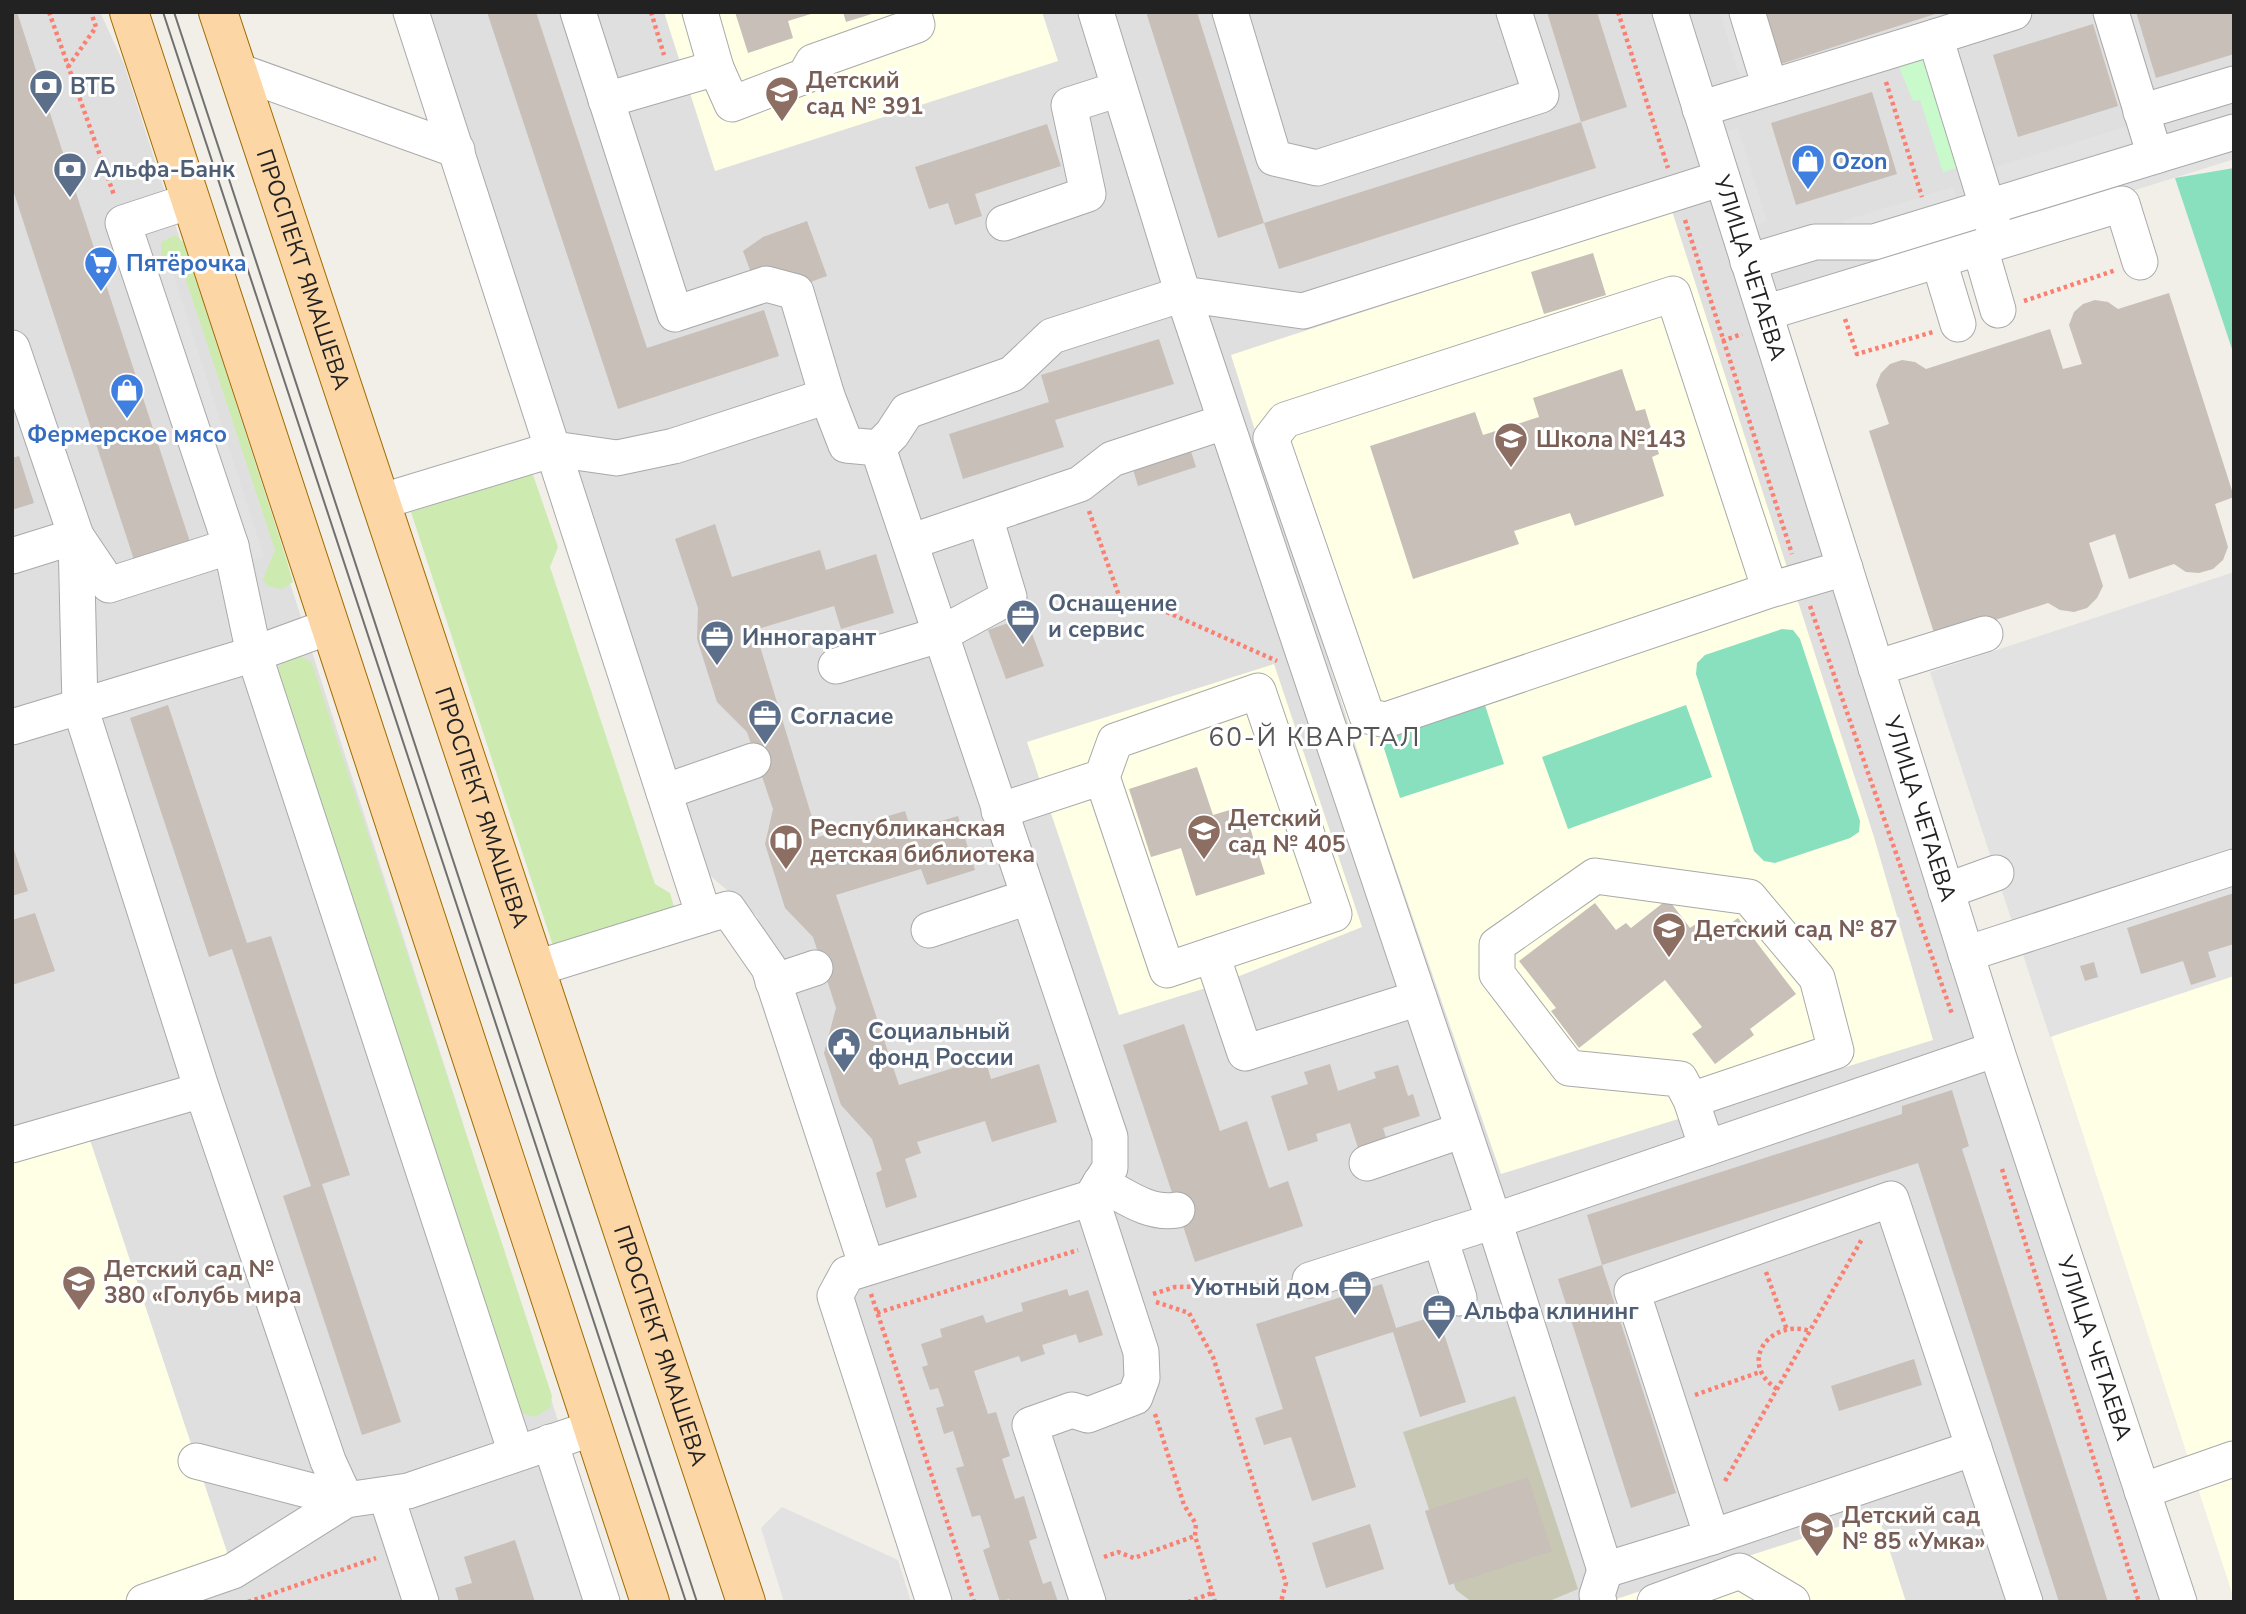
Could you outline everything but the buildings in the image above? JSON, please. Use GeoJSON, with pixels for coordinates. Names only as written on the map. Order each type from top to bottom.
{"type":"FeatureCollection","features":[{"type":"Feature","properties":{"kind":"main road"},"geometry":{"type":"LineString","coordinates":[[129,12],[650,1602]]}},
{"type":"Feature","properties":{"kind":"main road","name":"ПРОСПЕКТ ЯМАШЕВА"},"geometry":{"type":"LineString","coordinates":[[218,12],[383,501],[746,1602]]}},
{"type":"Feature","properties":{"kind":"street"},"geometry":{"type":"LineString","coordinates":[[411,12],[704,916]]}},
{"type":"Feature","properties":{"kind":"street"},"geometry":{"type":"LineString","coordinates":[[578,12],[675,314],[766,284],[796,292],[846,446],[878,448],[892,434],[907,411],[1012,374],[1052,336],[1183,294],[1303,311],[1722,178]]}},
{"type":"Feature","properties":{"kind":"street"},"geometry":{"type":"LineString","coordinates":[[700,12],[716,68],[732,104],[805,76],[813,62],[917,25],[913,12]]}},
{"type":"Feature","properties":{"kind":"street"},"geometry":{"type":"LineString","coordinates":[[1096,12],[1224,422],[1494,1220],[1602,1586],[1709,1526],[1974,1448]]}},
{"type":"Feature","properties":{"kind":"street"},"geometry":{"type":"LineString","coordinates":[[1230,12],[1274,158],[1317,168],[1541,95],[1514,12]]}},
{"type":"Feature","properties":{"kind":"street","name":"УЛИЦА ЧЕТАЕВА"},"geometry":{"type":"LineString","coordinates":[[1670,12],[1966,954],[1982,1054],[2142,1491],[2179,1602]]}},
{"type":"Feature","properties":{"kind":"street"},"geometry":{"type":"LineString","coordinates":[[1747,12],[1770,87]]}},
{"type":"Feature","properties":{"kind":"street"},"geometry":{"type":"LineString","coordinates":[[1700,109],[2014,12]]}},
{"type":"Feature","properties":{"kind":"street"},"geometry":{"type":"LineString","coordinates":[[2111,12],[2164,153]]}},
{"type":"Feature","properties":{"kind":"street"},"geometry":{"type":"LineString","coordinates":[[2128,12],[2150,110]]}},
{"type":"Feature","properties":{"kind":"street"},"geometry":{"type":"LineString","coordinates":[[1935,37],[1988,207],[1989,245],[1998,310]]}},
{"type":"Feature","properties":{"kind":"street"},"geometry":{"type":"LineString","coordinates":[[606,100],[716,68]]}},
{"type":"Feature","properties":{"kind":"street"},"geometry":{"type":"LineString","coordinates":[[238,71],[457,150]]}},
{"type":"Feature","properties":{"kind":"street"},"geometry":{"type":"LineString","coordinates":[[2150,110],[2234,83]]}},
{"type":"Feature","properties":{"kind":"street"},"geometry":{"type":"LineString","coordinates":[[1004,223],[1088,194],[1069,105],[1119,89]]}},
{"type":"Feature","properties":{"kind":"street"},"geometry":{"type":"LineString","coordinates":[[1748,261],[1815,242],[1874,242],[2234,132]]}},
{"type":"Feature","properties":{"kind":"street"},"geometry":{"type":"LineString","coordinates":[[190,201],[123,223],[231,546],[254,654],[516,1453]]}},
{"type":"Feature","properties":{"kind":"street"},"geometry":{"type":"LineString","coordinates":[[1765,313],[2122,204],[2140,262]]}},
{"type":"Feature","properties":{"kind":"street"},"geometry":{"type":"LineString","coordinates":[[1939,261],[1958,324]]}},
{"type":"Feature","properties":{"kind":"street"},"geometry":{"type":"LineString","coordinates":[[1786,586],[1674,294],[1285,420],[1272,438],[1367,716],[1386,720],[1845,568]]}},
{"type":"Feature","properties":{"kind":"street"},"geometry":{"type":"LineString","coordinates":[[12,348],[24,421],[76,536],[109,585],[231,546]]}},
{"type":"Feature","properties":{"kind":"street"},"geometry":{"type":"LineString","coordinates":[[383,501],[554,449],[617,458],[674,446],[828,396]]}},
{"type":"Feature","properties":{"kind":"street"},"geometry":{"type":"LineString","coordinates":[[910,542],[1080,484],[1112,459],[1224,422]]}},
{"type":"Feature","properties":{"kind":"street"},"geometry":{"type":"LineString","coordinates":[[878,448],[1110,1137],[1110,1168],[1096,1190],[1105,1241],[1141,1352],[1142,1378],[1135,1397],[1088,1415],[1072,1410],[1030,1425],[1088,1602]]}},
{"type":"Feature","properties":{"kind":"street"},"geometry":{"type":"LineString","coordinates":[[836,666],[939,635],[1009,597],[985,517]]}},
{"type":"Feature","properties":{"kind":"street"},"geometry":{"type":"LineString","coordinates":[[12,556],[76,536]]}},
{"type":"Feature","properties":{"kind":"street"},"geometry":{"type":"LineString","coordinates":[[76,536],[80,707],[202,1090],[328,1461],[346,1500]]}},
{"type":"Feature","properties":{"kind":"street"},"geometry":{"type":"LineString","coordinates":[[12,727],[254,654],[331,626]]}},
{"type":"Feature","properties":{"kind":"street"},"geometry":{"type":"LineString","coordinates":[[1876,668],[1985,634]]}},
{"type":"Feature","properties":{"kind":"street"},"geometry":{"type":"LineString","coordinates":[[1258,691],[1334,914],[1167,970],[1102,777],[1115,741],[1258,691]]}},
{"type":"Feature","properties":{"kind":"street"},"geometry":{"type":"LineString","coordinates":[[664,792],[752,761]]}},
{"type":"Feature","properties":{"kind":"street"},"geometry":{"type":"LineString","coordinates":[[999,811],[1102,777]]}},
{"type":"Feature","properties":{"kind":"street"},"geometry":{"type":"LineString","coordinates":[[1966,954],[2234,867]]}},
{"type":"Feature","properties":{"kind":"street"},"geometry":{"type":"LineString","coordinates":[[1946,891],[1996,873]]}},
{"type":"Feature","properties":{"kind":"street"},"geometry":{"type":"LineString","coordinates":[[1691,1100],[1836,1051],[1817,978],[1749,897],[1595,876],[1497,945],[1497,974],[1569,1068],[1680,1079],[1691,1100],[1707,1148]]}},
{"type":"Feature","properties":{"kind":"street"},"geometry":{"type":"LineString","coordinates":[[929,930],[1028,897]]}},
{"type":"Feature","properties":{"kind":"street"},"geometry":{"type":"LineString","coordinates":[[537,968],[728,909],[769,968],[868,1278]]}},
{"type":"Feature","properties":{"kind":"street"},"geometry":{"type":"LineString","coordinates":[[1212,955],[1245,1053],[1419,998]]}},
{"type":"Feature","properties":{"kind":"street"},"geometry":{"type":"LineString","coordinates":[[774,982],[815,968]]}},
{"type":"Feature","properties":{"kind":"street"},"geometry":{"type":"LineString","coordinates":[[1310,1280],[1982,1054]]}},
{"type":"Feature","properties":{"kind":"street"},"geometry":{"type":"LineString","coordinates":[[12,1145],[202,1090]]}},
{"type":"Feature","properties":{"kind":"street"},"geometry":{"type":"LineString","coordinates":[[1367,1163],[1463,1130]]}},
{"type":"Feature","properties":{"kind":"street"},"geometry":{"type":"LineString","coordinates":[[934,1602],[835,1296],[847,1274],[868,1278],[1006,1208],[1096,1190],[1160,1213],[1177,1210]]}},
{"type":"Feature","properties":{"kind":"street"},"geometry":{"type":"LineString","coordinates":[[1709,1526],[1632,1291],[1891,1199],[2025,1602]]}},
{"type":"Feature","properties":{"kind":"street"},"geometry":{"type":"LineString","coordinates":[[1440,1238],[1459,1298]]}},
{"type":"Feature","properties":{"kind":"street"},"geometry":{"type":"LineString","coordinates":[[196,1461],[346,1500],[408,1491],[593,1429]]}},
{"type":"Feature","properties":{"kind":"street"},"geometry":{"type":"LineString","coordinates":[[550,1442],[602,1602]]}},
{"type":"Feature","properties":{"kind":"street"},"geometry":{"type":"LineString","coordinates":[[2142,1491],[2234,1459]]}},
{"type":"Feature","properties":{"kind":"street"},"geometry":{"type":"LineString","coordinates":[[386,1495],[421,1602]]}},
{"type":"Feature","properties":{"kind":"street"},"geometry":{"type":"LineString","coordinates":[[144,1602],[233,1571],[346,1500]]}},
{"type":"Feature","properties":{"kind":"street"},"geometry":{"type":"LineString","coordinates":[[1655,1602],[1740,1571],[1792,1602]]}},
{"type":"Feature","properties":{"kind":"path"},"geometry":{"type":"LineString","coordinates":[[49,12],[123,223]]}},
{"type":"Feature","properties":{"kind":"path"},"geometry":{"type":"LineString","coordinates":[[68,66],[96,27],[91,12]]}},
{"type":"Feature","properties":{"kind":"path"},"geometry":{"type":"LineString","coordinates":[[651,12],[672,80]]}},
{"type":"Feature","properties":{"kind":"path"},"geometry":{"type":"LineString","coordinates":[[1618,12],[1676,193],[1786,586],[1982,1054]]}},
{"type":"Feature","properties":{"kind":"path"},"geometry":{"type":"LineString","coordinates":[[1878,54],[1930,225]]}},
{"type":"Feature","properties":{"kind":"path"},"geometry":{"type":"LineString","coordinates":[[1080,484],[1123,607],[1151,605],[1310,676]]}},
{"type":"Feature","properties":{"kind":"path"},"geometry":{"type":"LineString","coordinates":[[2001,1165],[2139,1602]]}},
{"type":"Feature","properties":{"kind":"path"},"geometry":{"type":"LineString","coordinates":[[1709,1526],[1777,1389],[1883,1202]]}},
{"type":"Feature","properties":{"kind":"path"},"geometry":{"type":"LineString","coordinates":[[877,1314],[1105,1241]]}},
{"type":"Feature","properties":{"kind":"path"},"geometry":{"type":"LineString","coordinates":[[1756,1247],[1787,1330]]}},
{"type":"Feature","properties":{"kind":"path"},"geometry":{"type":"LineString","coordinates":[[868,1278],[877,1314],[974,1602]]}},
{"type":"Feature","properties":{"kind":"path"},"geometry":{"type":"LineString","coordinates":[[1281,1602],[1286,1583],[1213,1357],[1189,1313],[1142,1298],[1175,1287],[1285,1284],[1310,1280]]}},
{"type":"Feature","properties":{"kind":"path"},"geometry":{"type":"LineString","coordinates":[[1777,1389],[1760,1372],[1757,1355],[1763,1344],[1774,1335],[1787,1330],[1801,1328],[1810,1331]]}},
{"type":"Feature","properties":{"kind":"path"},"geometry":{"type":"LineString","coordinates":[[1669,1405],[1760,1372]]}},
{"type":"Feature","properties":{"kind":"path"},"geometry":{"type":"LineString","coordinates":[[1142,1378],[1184,1505],[1196,1524],[1195,1536],[1215,1602]]}},
{"type":"Feature","properties":{"kind":"path"},"geometry":{"type":"LineString","coordinates":[[1077,1565],[1118,1552],[1134,1558],[1195,1536]]}},
{"type":"Feature","properties":{"kind":"path"},"geometry":{"type":"LineString","coordinates":[[248,1602],[404,1549]]}},
{"type":"Feature","properties":{"kind":"path"},"geometry":{"type":"LineString","coordinates":[[1188,1602],[1212,1593]]}},
{"type":"Feature","properties":{"kind":"shaded area"},"geometry":{"type":"Polygon","coordinates":[[[12,12],[100,12],[124,64],[616,1602],[12,1602],[12,12]]]}},
{"type":"Feature","properties":{"kind":"shaded area"},"geometry":{"type":"Polygon","coordinates":[[[424,12],[1664,12],[2170,1602],[942,1602],[842,1297],[875,1273],[757,916],[706,872],[424,12]]]}},
{"type":"Feature","properties":{"kind":"shaded area","name":"Детский сад № 391"},"geometry":{"type":"Polygon","coordinates":[[[664,12],[1042,12],[1058,61],[715,171],[664,12]]]}},
{"type":"Feature","properties":{"kind":"shaded area"},"geometry":{"type":"Polygon","coordinates":[[[1683,12],[2234,12],[2234,159],[1775,302],[1683,12]]]}},
{"type":"Feature","properties":{"kind":"shaded area"},"geometry":{"type":"Polygon","coordinates":[[[1720,12],[1736,12],[1756,77],[1741,81],[1720,12]]]}},
{"type":"Feature","properties":{"kind":"shaded area"},"geometry":{"type":"Polygon","coordinates":[[[2128,126],[2133,143],[2001,183],[1996,167],[2128,126]]]}},
{"type":"Feature","properties":{"kind":"shaded area"},"geometry":{"type":"Polygon","coordinates":[[[1738,128],[1767,221],[1751,227],[1722,133],[1738,128]]]}},
{"type":"Feature","properties":{"kind":"shaded area"},"geometry":{"type":"Polygon","coordinates":[[[2234,141],[2234,159],[2005,230],[2000,214],[2234,141]]]}},
{"type":"Feature","properties":{"kind":"shaded area"},"geometry":{"type":"Polygon","coordinates":[[[1953,187],[1958,202],[1848,236],[1843,221],[1953,187]]]}},
{"type":"Feature","properties":{"kind":"shaded area","name":"Школа №143"},"geometry":{"type":"Polygon","coordinates":[[[1672,211],[1874,837],[1933,1040],[1501,1174],[1379,819],[1231,355],[1672,211]]]}},
{"type":"Feature","properties":{"kind":"shaded area"},"geometry":{"type":"Polygon","coordinates":[[[171,267],[264,557],[248,561],[155,272],[171,267]]]}},
{"type":"Feature","properties":{"kind":"shaded area"},"geometry":{"type":"Polygon","coordinates":[[[2234,572],[2234,976],[2050,1037],[1930,672],[2234,572]]]}},
{"type":"Feature","properties":{"kind":"shaded area"},"geometry":{"type":"Polygon","coordinates":[[[2234,573],[2234,1599],[2055,1048],[1937,672],[2234,573]]]}},
{"type":"Feature","properties":{"kind":"shaded area","name":"Детский сад № 405"},"geometry":{"type":"Polygon","coordinates":[[[1274,664],[1362,927],[1222,983],[1119,1015],[1027,742],[1274,664]]]}},
{"type":"Feature","properties":{"kind":"shaded area","name":"Детский сад № 380 «Голубь мира"},"geometry":{"type":"Polygon","coordinates":[[[89,1137],[231,1564],[119,1602],[12,1602],[12,1163],[89,1137]]]}},
{"type":"Feature","properties":{"kind":"shaded area"},"geometry":{"type":"Polygon","coordinates":[[[1515,1396],[1578,1589],[1547,1602],[1472,1602],[1456,1590],[1403,1432],[1515,1396]]]}},
{"type":"Feature","properties":{"kind":"shaded area"},"geometry":{"type":"Polygon","coordinates":[[[782,1507],[898,1560],[911,1602],[784,1602],[761,1528],[782,1507]]]}},
{"type":"Feature","properties":{"kind":"shaded area","name":"Детский сад № 85 «Умка»"},"geometry":{"type":"Polygon","coordinates":[[[1878,1514],[1906,1602],[1607,1602],[1878,1514]]]}},
{"type":"Feature","properties":{"kind":"green space"},"geometry":{"type":"Polygon","coordinates":[[[1927,59],[1963,166],[1943,172],[1920,100],[1913,101],[1899,67],[1927,59]]]}},
{"type":"Feature","properties":{"kind":"green space"},"geometry":{"type":"Polygon","coordinates":[[[2234,168],[2234,355],[2175,178],[2234,168]]]}},
{"type":"Feature","properties":{"kind":"green space"},"geometry":{"type":"Polygon","coordinates":[[[175,235],[184,243],[286,558],[293,582],[282,589],[267,586],[263,579],[275,550],[179,259],[164,263],[161,259],[161,242],[175,235]]]}},
{"type":"Feature","properties":{"kind":"green space"},"geometry":{"type":"Polygon","coordinates":[[[532,472],[558,547],[550,567],[655,884],[670,893],[676,914],[555,952],[411,512],[532,472]]]}},
{"type":"Feature","properties":{"kind":"green space"},"geometry":{"type":"Polygon","coordinates":[[[1782,629],[1793,630],[1800,639],[1860,821],[1859,832],[1850,838],[1775,863],[1764,861],[1754,851],[1696,674],[1697,663],[1705,655],[1782,629]]]}},
{"type":"Feature","properties":{"kind":"green space"},"geometry":{"type":"Polygon","coordinates":[[[300,655],[312,663],[552,1396],[550,1408],[535,1417],[518,1412],[274,676],[280,665],[300,655]]]}},
{"type":"Feature","properties":{"kind":"green space"},"geometry":{"type":"Polygon","coordinates":[[[1484,702],[1504,764],[1400,798],[1380,736],[1484,702]]]}},
{"type":"Feature","properties":{"kind":"green space"},"geometry":{"type":"Polygon","coordinates":[[[1686,705],[1712,777],[1568,829],[1542,757],[1686,705]]]}},
{"type":"Feature","properties":{"kind":"tram line"},"geometry":{"type":"LineString","coordinates":[[163,12],[686,1602]]}},
{"type":"Feature","properties":{"kind":"tram line"},"geometry":{"type":"LineString","coordinates":[[174,12],[697,1602]]}},
{"type":"Feature","properties":{"kind":"place","name":"ВТБ"},"geometry":{"type":"Point","coordinates":[46,116]}},
{"type":"Feature","properties":{"kind":"place","name":"Детский сад № 391"},"geometry":{"type":"Point","coordinates":[782,123]}},
{"type":"Feature","properties":{"kind":"place","name":"Ozon"},"geometry":{"type":"Point","coordinates":[1808,191]}},
{"type":"Feature","properties":{"kind":"place","name":"Альфа-Банк"},"geometry":{"type":"Point","coordinates":[70,199]}},
{"type":"Feature","properties":{"kind":"place","name":"Пятёрочка"},"geometry":{"type":"Point","coordinates":[101,293]}},
{"type":"Feature","properties":{"kind":"place","name":"Фермерское мясо"},"geometry":{"type":"Point","coordinates":[127,420]}},
{"type":"Feature","properties":{"kind":"place","name":"Школа №143"},"geometry":{"type":"Point","coordinates":[1511,469]}},
{"type":"Feature","properties":{"kind":"place","name":"Оснащение и сервис"},"geometry":{"type":"Point","coordinates":[1023,646]}},
{"type":"Feature","properties":{"kind":"place","name":"Инногарант"},"geometry":{"type":"Point","coordinates":[717,667]}},
{"type":"Feature","properties":{"kind":"place","name":"Согласие"},"geometry":{"type":"Point","coordinates":[765,746]}},
{"type":"Feature","properties":{"kind":"place","name":"Детский сад № 405"},"geometry":{"type":"Point","coordinates":[1204,861]}},
{"type":"Feature","properties":{"kind":"place","name":"Республиканская детская библиотека"},"geometry":{"type":"Point","coordinates":[786,871]}},
{"type":"Feature","properties":{"kind":"place","name":"Детский сад № 87"},"geometry":{"type":"Point","coordinates":[1669,959]}},
{"type":"Feature","properties":{"kind":"place","name":"Социальный фонд России"},"geometry":{"type":"Point","coordinates":[844,1074]}},
{"type":"Feature","properties":{"kind":"place","name":"Детский сад № 380 «Голубь мира"},"geometry":{"type":"Point","coordinates":[79,1312]}},
{"type":"Feature","properties":{"kind":"place","name":"Уютный дом"},"geometry":{"type":"Point","coordinates":[1355,1317]}},
{"type":"Feature","properties":{"kind":"place","name":"Альфа клининг"},"geometry":{"type":"Point","coordinates":[1439,1341]}},
{"type":"Feature","properties":{"kind":"place","name":"Детский сад № 85 «Умка»"},"geometry":{"type":"Point","coordinates":[1817,1558]}},
{"type":"Feature","properties":{"kind":"district","name":"60-Й КВАРТАЛ"},"geometry":{"type":"Point","coordinates":[1315,737]}}]}
